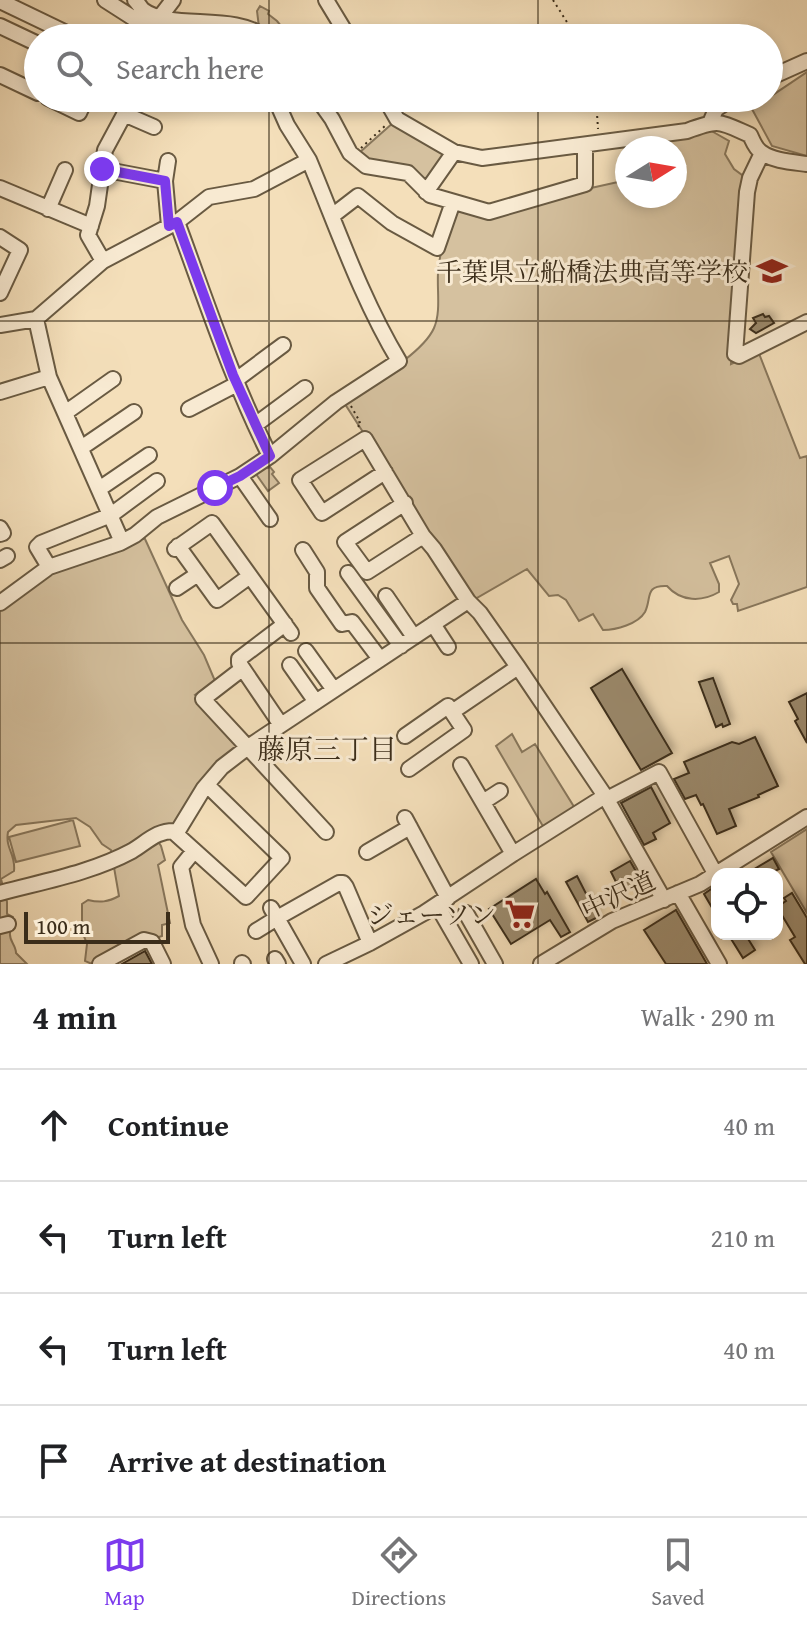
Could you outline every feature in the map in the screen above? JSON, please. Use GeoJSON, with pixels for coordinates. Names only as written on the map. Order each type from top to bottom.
{"type":"FeatureCollection","features":[{"type":"Feature","properties":{"kind":"street"},"geometry":{"type":"LineString","coordinates":[[105,0],[142,24]]}},
{"type":"Feature","properties":{"kind":"street"},"geometry":{"type":"LineString","coordinates":[[135,0],[159,24]]}},
{"type":"Feature","properties":{"kind":"street"},"geometry":{"type":"LineString","coordinates":[[165,24],[173,0]]}},
{"type":"Feature","properties":{"kind":"street"},"geometry":{"type":"LineString","coordinates":[[326,0],[341,24]]}},
{"type":"Feature","properties":{"kind":"street"},"geometry":{"type":"LineString","coordinates":[[0,1],[22,5],[54,24]]}},
{"type":"Feature","properties":{"kind":"street"},"geometry":{"type":"LineString","coordinates":[[0,26],[24,37]]}},
{"type":"Feature","properties":{"kind":"street"},"geometry":{"type":"LineString","coordinates":[[783,72],[807,61]]}},
{"type":"Feature","properties":{"kind":"street"},"geometry":{"type":"LineString","coordinates":[[0,75],[24,86]]}},
{"type":"Feature","properties":{"kind":"street"},"geometry":{"type":"LineString","coordinates":[[0,603],[49,567],[122,542],[157,517],[240,476],[345,396],[399,361],[384,336],[309,160],[281,112]]}},
{"type":"Feature","properties":{"kind":"street"},"geometry":{"type":"LineString","coordinates":[[326,112],[353,155],[366,166],[408,173],[430,195],[489,212],[585,184],[592,144]]}},
{"type":"Feature","properties":{"kind":"street"},"geometry":{"type":"LineString","coordinates":[[393,112],[397,119],[454,152],[482,158],[687,131],[719,122],[750,135],[757,150],[762,153],[807,164]]}},
{"type":"Feature","properties":{"kind":"street"},"geometry":{"type":"LineString","coordinates":[[710,123],[715,112]]}},
{"type":"Feature","properties":{"kind":"street"},"geometry":{"type":"LineString","coordinates":[[103,261],[88,235],[97,206],[105,150],[124,114],[154,127]]}},
{"type":"Feature","properties":{"kind":"street"},"geometry":{"type":"LineString","coordinates":[[426,192],[454,152]]}},
{"type":"Feature","properties":{"kind":"street"},"geometry":{"type":"LineString","coordinates":[[762,153],[747,192],[735,354],[739,356],[807,322]]}},
{"type":"Feature","properties":{"kind":"street"},"geometry":{"type":"LineString","coordinates":[[0,325],[36,319],[103,261],[173,224],[209,197],[254,189],[309,160]]}},
{"type":"Feature","properties":{"kind":"street"},"geometry":{"type":"LineString","coordinates":[[168,161],[165,181],[173,224],[236,382],[270,456]]}},
{"type":"Feature","properties":{"kind":"street"},"geometry":{"type":"LineString","coordinates":[[102,169],[165,181]]}},
{"type":"Feature","properties":{"kind":"street"},"geometry":{"type":"LineString","coordinates":[[48,209],[65,170]]}},
{"type":"Feature","properties":{"kind":"street"},"geometry":{"type":"LineString","coordinates":[[0,188],[91,226]]}},
{"type":"Feature","properties":{"kind":"street"},"geometry":{"type":"LineString","coordinates":[[332,216],[358,196],[392,223],[437,248],[453,202]]}},
{"type":"Feature","properties":{"kind":"street"},"geometry":{"type":"LineString","coordinates":[[0,237],[20,250],[0,293]]}},
{"type":"Feature","properties":{"kind":"street"},"geometry":{"type":"LineString","coordinates":[[36,319],[49,377],[122,542]]}},
{"type":"Feature","properties":{"kind":"street"},"geometry":{"type":"LineString","coordinates":[[189,409],[236,382],[283,345]]}},
{"type":"Feature","properties":{"kind":"street"},"geometry":{"type":"LineString","coordinates":[[0,392],[49,377]]}},
{"type":"Feature","properties":{"kind":"street"},"geometry":{"type":"LineString","coordinates":[[65,413],[113,379]]}},
{"type":"Feature","properties":{"kind":"street"},"geometry":{"type":"LineString","coordinates":[[255,425],[305,388]]}},
{"type":"Feature","properties":{"kind":"street"},"geometry":{"type":"LineString","coordinates":[[81,448],[134,412]]}},
{"type":"Feature","properties":{"kind":"street"},"geometry":{"type":"LineString","coordinates":[[385,472],[322,513],[300,480],[365,439],[405,503],[423,536],[518,667],[606,798],[664,900]]}},
{"type":"Feature","properties":{"kind":"street"},"geometry":{"type":"LineString","coordinates":[[99,489],[149,455]]}},
{"type":"Feature","properties":{"kind":"street"},"geometry":{"type":"LineString","coordinates":[[240,476],[270,519]]}},
{"type":"Feature","properties":{"kind":"street"},"geometry":{"type":"LineString","coordinates":[[49,567],[37,547],[41,543],[111,515],[157,481]]}},
{"type":"Feature","properties":{"kind":"street"},"geometry":{"type":"LineString","coordinates":[[405,503],[345,542],[367,572],[423,536]]}},
{"type":"Feature","properties":{"kind":"street"},"geometry":{"type":"LineString","coordinates":[[250,576],[217,600],[177,548],[212,523],[288,628],[239,659],[242,669],[281,725]]}},
{"type":"Feature","properties":{"kind":"street"},"geometry":{"type":"LineString","coordinates":[[0,528],[3,533],[0,534]]}},
{"type":"Feature","properties":{"kind":"street"},"geometry":{"type":"LineString","coordinates":[[303,550],[317,572],[317,588],[342,624],[352,622],[380,659]]}},
{"type":"Feature","properties":{"kind":"street"},"geometry":{"type":"LineString","coordinates":[[348,573],[401,646]]}},
{"type":"Feature","properties":{"kind":"street"},"geometry":{"type":"LineString","coordinates":[[177,588],[198,574]]}},
{"type":"Feature","properties":{"kind":"street"},"geometry":{"type":"LineString","coordinates":[[386,596],[414,637]]}},
{"type":"Feature","properties":{"kind":"street"},"geometry":{"type":"LineString","coordinates":[[0,893],[96,868],[134,850],[158,833],[172,830],[222,767],[468,601]]}},
{"type":"Feature","properties":{"kind":"street"},"geometry":{"type":"LineString","coordinates":[[433,624],[448,647]]}},
{"type":"Feature","properties":{"kind":"street"},"geometry":{"type":"LineString","coordinates":[[306,651],[334,690]]}},
{"type":"Feature","properties":{"kind":"street"},"geometry":{"type":"LineString","coordinates":[[290,665],[316,702]]}},
{"type":"Feature","properties":{"kind":"street"},"geometry":{"type":"LineString","coordinates":[[452,712],[518,667]]}},
{"type":"Feature","properties":{"kind":"street"},"geometry":{"type":"LineString","coordinates":[[242,669],[203,699],[326,832]]}},
{"type":"Feature","properties":{"kind":"street"},"geometry":{"type":"LineString","coordinates":[[405,736],[448,706],[464,730],[409,769]]}},
{"type":"Feature","properties":{"kind":"street"},"geometry":{"type":"LineString","coordinates":[[461,765],[513,854]]}},
{"type":"Feature","properties":{"kind":"street"},"geometry":{"type":"LineString","coordinates":[[326,964],[443,901],[606,798],[659,772],[712,868]]}},
{"type":"Feature","properties":{"kind":"street"},"geometry":{"type":"LineString","coordinates":[[172,830],[246,897],[282,858],[207,785]]}},
{"type":"Feature","properties":{"kind":"street"},"geometry":{"type":"LineString","coordinates":[[483,802],[500,791]]}},
{"type":"Feature","properties":{"kind":"street","name":"中沢道"},"geometry":{"type":"LineString","coordinates":[[727,868],[807,817]]}},
{"type":"Feature","properties":{"kind":"street"},"geometry":{"type":"LineString","coordinates":[[367,852],[407,822],[471,964]]}},
{"type":"Feature","properties":{"kind":"street"},"geometry":{"type":"LineString","coordinates":[[523,827],[532,842]]}},
{"type":"Feature","properties":{"kind":"street"},"geometry":{"type":"LineString","coordinates":[[194,851],[181,867],[193,925],[211,964]]}},
{"type":"Feature","properties":{"kind":"street","name":"中沢道"},"geometry":{"type":"LineString","coordinates":[[541,964],[612,921],[711,877]]}},
{"type":"Feature","properties":{"kind":"street"},"geometry":{"type":"LineString","coordinates":[[256,931],[274,913],[343,883],[370,943]]}},
{"type":"Feature","properties":{"kind":"street"},"geometry":{"type":"LineString","coordinates":[[678,893],[719,964]]}},
{"type":"Feature","properties":{"kind":"street"},"geometry":{"type":"LineString","coordinates":[[274,913],[303,964]]}},
{"type":"Feature","properties":{"kind":"street"},"geometry":{"type":"LineString","coordinates":[[466,913],[495,964]]}},
{"type":"Feature","properties":{"kind":"street"},"geometry":{"type":"LineString","coordinates":[[100,964],[144,940],[152,942],[163,964]]}},
{"type":"Feature","properties":{"kind":"path"},"geometry":{"type":"LineString","coordinates":[[553,0],[568,24]]}},
{"type":"Feature","properties":{"kind":"path"},"geometry":{"type":"LineString","coordinates":[[592,144],[595,112]]}},
{"type":"Feature","properties":{"kind":"path"},"geometry":{"type":"LineString","coordinates":[[353,155],[395,116]]}},
{"type":"Feature","properties":{"kind":"path"},"geometry":{"type":"LineString","coordinates":[[345,396],[360,422],[357,423],[365,439]]}},
{"type":"Feature","properties":{"kind":"shaded area"},"geometry":{"type":"Polygon","coordinates":[[[260,6],[269,11],[268,14],[279,24],[259,24],[257,11],[260,6]]]}},
{"type":"Feature","properties":{"kind":"shaded area"},"geometry":{"type":"Polygon","coordinates":[[[807,72],[807,156],[772,146],[754,112],[783,112],[783,88],[807,72]]]}},
{"type":"Feature","properties":{"kind":"shaded area"},"geometry":{"type":"Polygon","coordinates":[[[394,122],[445,153],[427,182],[369,160],[359,153],[394,122]]]}},
{"type":"Feature","properties":{"kind":"shaded area"},"geometry":{"type":"Polygon","coordinates":[[[708,129],[729,141],[725,154],[734,169],[746,178],[731,364],[758,351],[800,458],[807,456],[807,587],[738,611],[737,604],[731,600],[739,584],[729,556],[710,563],[719,592],[706,598],[692,599],[679,595],[667,586],[660,586],[652,590],[645,612],[637,620],[603,630],[593,614],[579,621],[566,600],[558,595],[549,596],[527,569],[475,599],[466,592],[343,401],[407,358],[434,328],[440,256],[453,208],[491,217],[615,183],[615,208],[687,208],[687,137],[708,129]]]}},
{"type":"Feature","properties":{"kind":"shaded area"},"geometry":{"type":"Polygon","coordinates":[[[266,466],[274,472],[272,474],[279,483],[268,491],[256,474],[266,466]]]}},
{"type":"Feature","properties":{"kind":"shaded area"},"geometry":{"type":"Polygon","coordinates":[[[135,538],[145,539],[182,620],[204,655],[215,681],[195,695],[243,747],[178,824],[155,837],[165,860],[158,865],[170,923],[162,925],[162,936],[136,937],[92,964],[85,961],[87,944],[82,931],[82,904],[88,900],[104,901],[119,896],[111,850],[102,844],[90,827],[76,818],[16,825],[8,832],[14,871],[1,879],[7,914],[13,917],[11,938],[16,953],[27,964],[0,964],[0,603],[38,576],[135,538]]]}},
{"type":"Feature","properties":{"kind":"shaded area"},"geometry":{"type":"Polygon","coordinates":[[[512,734],[522,752],[535,744],[576,810],[544,828],[496,746],[512,734]]]}},
{"type":"Feature","properties":{"kind":"shaded area"},"geometry":{"type":"Polygon","coordinates":[[[73,820],[80,846],[16,862],[9,837],[73,820]]]}},
{"type":"Feature","properties":{"kind":"shaded area"},"geometry":{"type":"Polygon","coordinates":[[[807,829],[807,913],[783,868],[771,852],[807,829]]]}},
{"type":"Feature","properties":{"kind":"building"},"geometry":{"type":"Polygon","coordinates":[[[763,314],[774,323],[756,333],[750,329],[756,323],[753,318],[763,314]]]}},
{"type":"Feature","properties":{"kind":"building"},"geometry":{"type":"Polygon","coordinates":[[[622,669],[672,753],[641,770],[591,688],[622,669]]]}},
{"type":"Feature","properties":{"kind":"building"},"geometry":{"type":"Polygon","coordinates":[[[713,678],[730,724],[723,727],[722,724],[716,727],[699,682],[713,678]]]}},
{"type":"Feature","properties":{"kind":"building"},"geometry":{"type":"Polygon","coordinates":[[[807,693],[807,743],[789,702],[807,693]]]}},
{"type":"Feature","properties":{"kind":"building"},"geometry":{"type":"Polygon","coordinates":[[[755,737],[778,786],[729,809],[736,826],[717,834],[696,795],[685,799],[674,779],[689,773],[684,762],[732,742],[739,744],[755,737]]]}},
{"type":"Feature","properties":{"kind":"building"},"geometry":{"type":"Polygon","coordinates":[[[651,787],[670,823],[653,833],[656,839],[644,845],[621,803],[651,787]]]}},
{"type":"Feature","properties":{"kind":"building"},"geometry":{"type":"Polygon","coordinates":[[[773,858],[778,868],[756,868],[773,858]]]}},
{"type":"Feature","properties":{"kind":"building"},"geometry":{"type":"Polygon","coordinates":[[[630,861],[641,880],[626,889],[621,879],[616,882],[611,872],[630,861]]]}},
{"type":"Feature","properties":{"kind":"building"},"geometry":{"type":"Polygon","coordinates":[[[577,876],[598,917],[588,922],[566,882],[577,876]]]}},
{"type":"Feature","properties":{"kind":"building"},"geometry":{"type":"Polygon","coordinates":[[[536,879],[570,932],[561,937],[550,920],[511,944],[489,909],[536,879]]]}},
{"type":"Feature","properties":{"kind":"building"},"geometry":{"type":"Polygon","coordinates":[[[711,889],[711,906],[704,894],[711,889]]]}},
{"type":"Feature","properties":{"kind":"building"},"geometry":{"type":"Polygon","coordinates":[[[792,893],[807,918],[807,964],[790,940],[795,937],[783,917],[784,898],[792,893]]]}},
{"type":"Feature","properties":{"kind":"building"},"geometry":{"type":"Polygon","coordinates":[[[676,910],[707,964],[666,964],[644,930],[676,910]]]}},
{"type":"Feature","properties":{"kind":"building"},"geometry":{"type":"Polygon","coordinates":[[[732,940],[749,940],[755,950],[743,958],[732,940]]]}},
{"type":"Feature","properties":{"kind":"building"},"geometry":{"type":"Polygon","coordinates":[[[145,951],[152,964],[122,964],[145,951]]]}},
{"type":"Feature","properties":{"kind":"place","name":"千葉県立船橋法典高等学校"},"geometry":{"type":"Point","coordinates":[772,271]}},
{"type":"Feature","properties":{"kind":"place","name":"ジェーソン"},"geometry":{"type":"Point","coordinates":[520,914]}},
{"type":"Feature","properties":{"kind":"district","name":"藤原三丁目"},"geometry":{"type":"Point","coordinates":[327,748]}},
{"type":"Feature","properties":{"kind":"route"},"geometry":{"type":"LineString","coordinates":[[102,169],[165,181],[169,226],[177,222],[233,375],[270,456],[215,488]]}}]}
